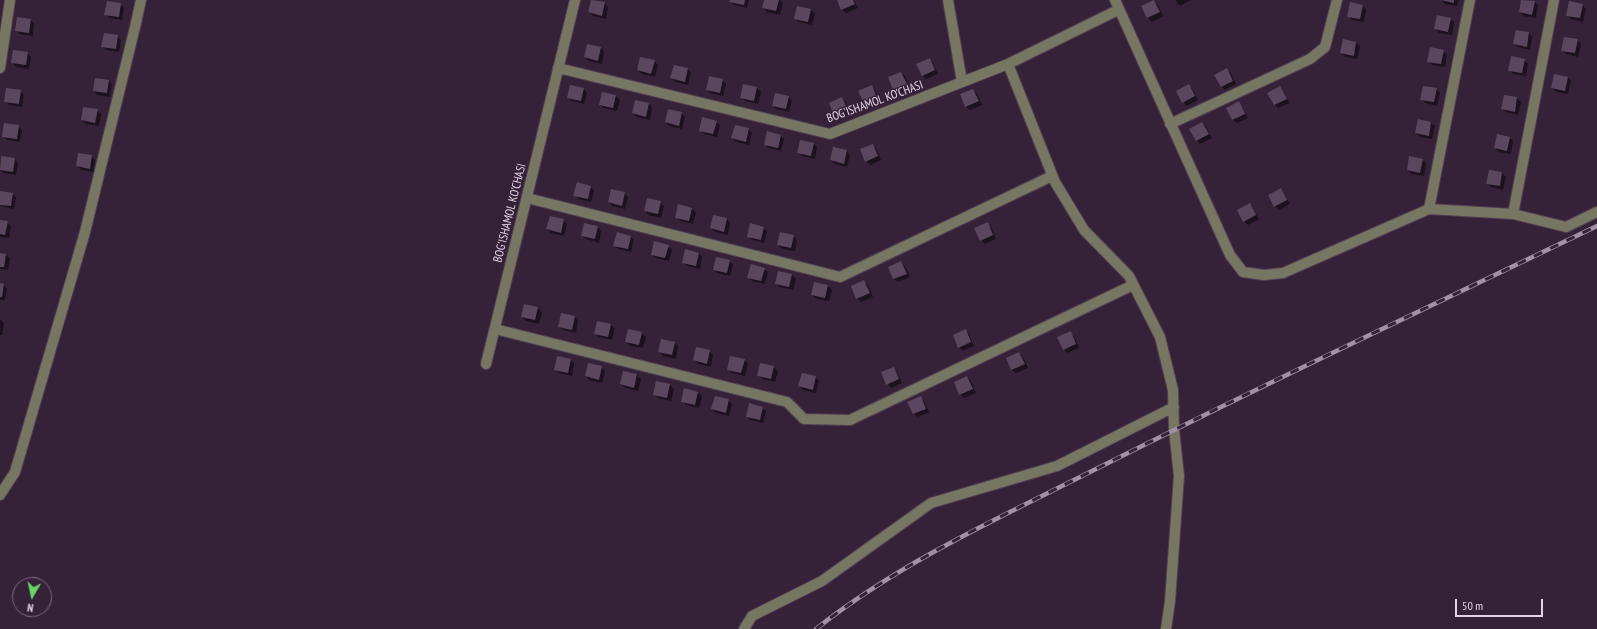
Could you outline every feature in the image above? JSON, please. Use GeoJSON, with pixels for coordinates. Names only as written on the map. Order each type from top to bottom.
{"type":"FeatureCollection","features":[{"type":"Feature","properties":{"kind":"street"},"geometry":{"type":"LineString","coordinates":[[0,68],[10,0]]}},
{"type":"Feature","properties":{"kind":"street"},"geometry":{"type":"LineString","coordinates":[[0,495],[15,472],[85,232],[141,0]]}},
{"type":"Feature","properties":{"kind":"street","name":"BOG'ISHAMOL KO'CHASI"},"geometry":{"type":"LineString","coordinates":[[486,364],[575,0]]}},
{"type":"Feature","properties":{"kind":"street"},"geometry":{"type":"LineString","coordinates":[[948,0],[962,82]]}},
{"type":"Feature","properties":{"kind":"street"},"geometry":{"type":"LineString","coordinates":[[1170,124],[1310,59],[1325,47],[1337,0]]}},
{"type":"Feature","properties":{"kind":"street"},"geometry":{"type":"LineString","coordinates":[[1429,208],[1470,0]]}},
{"type":"Feature","properties":{"kind":"street"},"geometry":{"type":"LineString","coordinates":[[1513,214],[1554,0]]}},
{"type":"Feature","properties":{"kind":"street"},"geometry":{"type":"LineString","coordinates":[[1118,3],[1170,124],[1230,255],[1243,272],[1264,275],[1283,273],[1429,208],[1513,214],[1566,227],[1597,212]]}},
{"type":"Feature","properties":{"kind":"street","name":"BOG'ISHAMOL KO'CHASI"},"geometry":{"type":"LineString","coordinates":[[558,68],[830,134],[1008,64],[1118,3]]}},
{"type":"Feature","properties":{"kind":"street"},"geometry":{"type":"LineString","coordinates":[[1008,64],[1052,176],[1084,230],[1129,276],[1160,337],[1173,390],[1179,476],[1170,601],[1166,629]]}},
{"type":"Feature","properties":{"kind":"street"},"geometry":{"type":"LineString","coordinates":[[527,198],[840,277],[1052,176]]}},
{"type":"Feature","properties":{"kind":"street"},"geometry":{"type":"LineString","coordinates":[[495,329],[787,402],[804,419],[850,420],[1134,285]]}},
{"type":"Feature","properties":{"kind":"street"},"geometry":{"type":"LineString","coordinates":[[744,629],[752,616],[822,581],[931,502],[1057,466],[1174,407]]}},
{"type":"Feature","properties":{"kind":"building"},"geometry":{"type":"Polygon","coordinates":[[[591,0],[605,2],[602,16],[588,12],[591,0]]]}},
{"type":"Feature","properties":{"kind":"building"},"geometry":{"type":"Polygon","coordinates":[[[730,0],[745,0],[744,5],[729,2],[730,0]]]}},
{"type":"Feature","properties":{"kind":"building"},"geometry":{"type":"Polygon","coordinates":[[[764,0],[779,0],[776,11],[762,8],[764,0]]]}},
{"type":"Feature","properties":{"kind":"building"},"geometry":{"type":"Polygon","coordinates":[[[837,0],[853,0],[855,4],[841,10],[837,0]]]}},
{"type":"Feature","properties":{"kind":"building"},"geometry":{"type":"Polygon","coordinates":[[[1154,0],[1160,12],[1147,18],[1141,6],[1154,0]]]}},
{"type":"Feature","properties":{"kind":"building"},"geometry":{"type":"Polygon","coordinates":[[[1441,0],[1454,0],[1454,3],[1441,0]]]}},
{"type":"Feature","properties":{"kind":"building"},"geometry":{"type":"Polygon","coordinates":[[[1521,0],[1535,1],[1532,15],[1519,12],[1521,0]]]}},
{"type":"Feature","properties":{"kind":"building"},"geometry":{"type":"Polygon","coordinates":[[[107,1],[121,3],[119,17],[104,15],[107,1]]]}},
{"type":"Feature","properties":{"kind":"building"},"geometry":{"type":"Polygon","coordinates":[[[1569,1],[1583,4],[1580,18],[1566,16],[1569,1]]]}},
{"type":"Feature","properties":{"kind":"building"},"geometry":{"type":"Polygon","coordinates":[[[1350,2],[1363,5],[1360,19],[1347,17],[1350,2]]]}},
{"type":"Feature","properties":{"kind":"building"},"geometry":{"type":"Polygon","coordinates":[[[797,6],[811,9],[808,22],[794,19],[797,6]]]}},
{"type":"Feature","properties":{"kind":"building"},"geometry":{"type":"Polygon","coordinates":[[[1437,15],[1451,18],[1448,32],[1434,29],[1437,15]]]}},
{"type":"Feature","properties":{"kind":"building"},"geometry":{"type":"Polygon","coordinates":[[[17,17],[31,19],[29,33],[15,31],[17,17]]]}},
{"type":"Feature","properties":{"kind":"building"},"geometry":{"type":"Polygon","coordinates":[[[1516,30],[1529,32],[1527,47],[1513,44],[1516,30]]]}},
{"type":"Feature","properties":{"kind":"building"},"geometry":{"type":"Polygon","coordinates":[[[104,33],[118,35],[116,49],[101,47],[104,33]]]}},
{"type":"Feature","properties":{"kind":"building"},"geometry":{"type":"Polygon","coordinates":[[[1564,37],[1578,39],[1575,53],[1561,51],[1564,37]]]}},
{"type":"Feature","properties":{"kind":"building"},"geometry":{"type":"Polygon","coordinates":[[[1343,39],[1356,42],[1354,56],[1340,53],[1343,39]]]}},
{"type":"Feature","properties":{"kind":"building"},"geometry":{"type":"Polygon","coordinates":[[[587,44],[601,47],[598,61],[584,57],[587,44]]]}},
{"type":"Feature","properties":{"kind":"building"},"geometry":{"type":"Polygon","coordinates":[[[1430,47],[1444,50],[1441,64],[1427,62],[1430,47]]]}},
{"type":"Feature","properties":{"kind":"building"},"geometry":{"type":"Polygon","coordinates":[[[13,50],[28,52],[26,65],[11,63],[13,50]]]}},
{"type":"Feature","properties":{"kind":"building"},"geometry":{"type":"Polygon","coordinates":[[[1511,56],[1525,59],[1522,73],[1508,71],[1511,56]]]}},
{"type":"Feature","properties":{"kind":"building"},"geometry":{"type":"Polygon","coordinates":[[[640,57],[655,60],[651,74],[637,70],[640,57]]]}},
{"type":"Feature","properties":{"kind":"building"},"geometry":{"type":"Polygon","coordinates":[[[930,58],[935,70],[922,76],[916,64],[930,58]]]}},
{"type":"Feature","properties":{"kind":"building"},"geometry":{"type":"Polygon","coordinates":[[[674,65],[688,68],[685,82],[670,78],[674,65]]]}},
{"type":"Feature","properties":{"kind":"building"},"geometry":{"type":"Polygon","coordinates":[[[1227,68],[1233,81],[1221,87],[1214,75],[1227,68]]]}},
{"type":"Feature","properties":{"kind":"building"},"geometry":{"type":"Polygon","coordinates":[[[901,72],[907,84],[893,90],[888,77],[901,72]]]}},
{"type":"Feature","properties":{"kind":"building"},"geometry":{"type":"Polygon","coordinates":[[[1554,74],[1568,77],[1565,91],[1551,88],[1554,74]]]}},
{"type":"Feature","properties":{"kind":"building"},"geometry":{"type":"Polygon","coordinates":[[[709,76],[723,79],[720,93],[706,90],[709,76]]]}},
{"type":"Feature","properties":{"kind":"building"},"geometry":{"type":"Polygon","coordinates":[[[95,78],[109,80],[107,93],[93,91],[95,78]]]}},
{"type":"Feature","properties":{"kind":"building"},"geometry":{"type":"Polygon","coordinates":[[[743,84],[757,87],[754,101],[740,98],[743,84]]]}},
{"type":"Feature","properties":{"kind":"building"},"geometry":{"type":"Polygon","coordinates":[[[1189,84],[1195,96],[1182,103],[1176,91],[1189,84]]]}},
{"type":"Feature","properties":{"kind":"building"},"geometry":{"type":"Polygon","coordinates":[[[570,85],[584,88],[581,101],[567,98],[570,85]]]}},
{"type":"Feature","properties":{"kind":"building"},"geometry":{"type":"Polygon","coordinates":[[[872,85],[877,98],[864,103],[858,91],[872,85]]]}},
{"type":"Feature","properties":{"kind":"building"},"geometry":{"type":"Polygon","coordinates":[[[1280,86],[1287,99],[1274,105],[1267,93],[1280,86]]]}},
{"type":"Feature","properties":{"kind":"building"},"geometry":{"type":"Polygon","coordinates":[[[1423,86],[1437,88],[1434,102],[1420,100],[1423,86]]]}},
{"type":"Feature","properties":{"kind":"building"},"geometry":{"type":"Polygon","coordinates":[[[6,88],[21,90],[19,104],[4,102],[6,88]]]}},
{"type":"Feature","properties":{"kind":"building"},"geometry":{"type":"Polygon","coordinates":[[[973,89],[979,101],[965,107],[960,94],[973,89]]]}},
{"type":"Feature","properties":{"kind":"building"},"geometry":{"type":"Polygon","coordinates":[[[602,92],[616,95],[613,108],[599,105],[602,92]]]}},
{"type":"Feature","properties":{"kind":"building"},"geometry":{"type":"Polygon","coordinates":[[[775,93],[789,96],[786,109],[772,106],[775,93]]]}},
{"type":"Feature","properties":{"kind":"building"},"geometry":{"type":"Polygon","coordinates":[[[1504,95],[1517,97],[1515,112],[1501,109],[1504,95]]]}},
{"type":"Feature","properties":{"kind":"building"},"geometry":{"type":"Polygon","coordinates":[[[842,97],[848,110],[834,115],[829,103],[842,97]]]}},
{"type":"Feature","properties":{"kind":"building"},"geometry":{"type":"Polygon","coordinates":[[[635,100],[649,103],[646,117],[632,113],[635,100]]]}},
{"type":"Feature","properties":{"kind":"building"},"geometry":{"type":"Polygon","coordinates":[[[1239,101],[1245,114],[1232,120],[1226,108],[1239,101]]]}},
{"type":"Feature","properties":{"kind":"building"},"geometry":{"type":"Polygon","coordinates":[[[83,107],[98,109],[95,123],[81,120],[83,107]]]}},
{"type":"Feature","properties":{"kind":"building"},"geometry":{"type":"Polygon","coordinates":[[[668,109],[682,112],[679,126],[665,122],[668,109]]]}},
{"type":"Feature","properties":{"kind":"building"},"geometry":{"type":"Polygon","coordinates":[[[702,117],[717,121],[713,134],[699,131],[702,117]]]}},
{"type":"Feature","properties":{"kind":"building"},"geometry":{"type":"Polygon","coordinates":[[[1418,119],[1431,122],[1429,136],[1415,133],[1418,119]]]}},
{"type":"Feature","properties":{"kind":"building"},"geometry":{"type":"Polygon","coordinates":[[[1202,122],[1209,134],[1196,141],[1189,129],[1202,122]]]}},
{"type":"Feature","properties":{"kind":"building"},"geometry":{"type":"Polygon","coordinates":[[[4,123],[19,125],[17,139],[2,137],[4,123]]]}},
{"type":"Feature","properties":{"kind":"building"},"geometry":{"type":"Polygon","coordinates":[[[735,125],[749,128],[746,142],[731,138],[735,125]]]}},
{"type":"Feature","properties":{"kind":"building"},"geometry":{"type":"Polygon","coordinates":[[[767,131],[781,135],[778,148],[764,145],[767,131]]]}},
{"type":"Feature","properties":{"kind":"building"},"geometry":{"type":"Polygon","coordinates":[[[1497,134],[1510,137],[1507,151],[1494,148],[1497,134]]]}},
{"type":"Feature","properties":{"kind":"building"},"geometry":{"type":"Polygon","coordinates":[[[800,140],[814,143],[811,156],[797,153],[800,140]]]}},
{"type":"Feature","properties":{"kind":"building"},"geometry":{"type":"Polygon","coordinates":[[[873,144],[878,156],[865,162],[860,149],[873,144]]]}},
{"type":"Feature","properties":{"kind":"building"},"geometry":{"type":"Polygon","coordinates":[[[833,147],[847,150],[844,164],[830,160],[833,147]]]}},
{"type":"Feature","properties":{"kind":"building"},"geometry":{"type":"Polygon","coordinates":[[[78,153],[92,155],[90,169],[76,166],[78,153]]]}},
{"type":"Feature","properties":{"kind":"building"},"geometry":{"type":"Polygon","coordinates":[[[1,156],[15,158],[13,172],[0,170],[1,156]]]}},
{"type":"Feature","properties":{"kind":"building"},"geometry":{"type":"Polygon","coordinates":[[[1409,156],[1423,159],[1420,173],[1407,170],[1409,156]]]}},
{"type":"Feature","properties":{"kind":"building"},"geometry":{"type":"Polygon","coordinates":[[[1489,170],[1502,172],[1500,186],[1486,184],[1489,170]]]}},
{"type":"Feature","properties":{"kind":"building"},"geometry":{"type":"Polygon","coordinates":[[[577,182],[591,186],[588,199],[573,196],[577,182]]]}},
{"type":"Feature","properties":{"kind":"building"},"geometry":{"type":"Polygon","coordinates":[[[1281,188],[1287,200],[1274,207],[1268,195],[1281,188]]]}},
{"type":"Feature","properties":{"kind":"building"},"geometry":{"type":"Polygon","coordinates":[[[611,189],[625,192],[622,206],[608,202],[611,189]]]}},
{"type":"Feature","properties":{"kind":"building"},"geometry":{"type":"Polygon","coordinates":[[[0,191],[13,193],[11,206],[0,205],[0,191]]]}},
{"type":"Feature","properties":{"kind":"building"},"geometry":{"type":"Polygon","coordinates":[[[647,198],[661,201],[658,214],[644,211],[647,198]]]}},
{"type":"Feature","properties":{"kind":"building"},"geometry":{"type":"Polygon","coordinates":[[[1250,203],[1256,215],[1243,222],[1237,210],[1250,203]]]}},
{"type":"Feature","properties":{"kind":"building"},"geometry":{"type":"Polygon","coordinates":[[[678,204],[692,208],[689,221],[675,218],[678,204]]]}},
{"type":"Feature","properties":{"kind":"building"},"geometry":{"type":"Polygon","coordinates":[[[713,215],[727,218],[724,232],[710,228],[713,215]]]}},
{"type":"Feature","properties":{"kind":"building"},"geometry":{"type":"Polygon","coordinates":[[[550,216],[564,219],[561,233],[546,229],[550,216]]]}},
{"type":"Feature","properties":{"kind":"building"},"geometry":{"type":"Polygon","coordinates":[[[0,220],[8,221],[5,235],[0,234],[0,220]]]}},
{"type":"Feature","properties":{"kind":"building"},"geometry":{"type":"Polygon","coordinates":[[[988,222],[993,235],[980,241],[974,228],[988,222]]]}},
{"type":"Feature","properties":{"kind":"building"},"geometry":{"type":"Polygon","coordinates":[[[584,223],[598,226],[595,239],[581,236],[584,223]]]}},
{"type":"Feature","properties":{"kind":"building"},"geometry":{"type":"Polygon","coordinates":[[[750,223],[764,227],[761,240],[747,237],[750,223]]]}},
{"type":"Feature","properties":{"kind":"building"},"geometry":{"type":"Polygon","coordinates":[[[617,232],[631,236],[628,249],[613,246],[617,232]]]}},
{"type":"Feature","properties":{"kind":"building"},"geometry":{"type":"Polygon","coordinates":[[[780,232],[794,235],[791,248],[777,245],[780,232]]]}},
{"type":"Feature","properties":{"kind":"building"},"geometry":{"type":"Polygon","coordinates":[[[654,241],[669,245],[665,258],[651,255],[654,241]]]}},
{"type":"Feature","properties":{"kind":"building"},"geometry":{"type":"Polygon","coordinates":[[[685,249],[699,253],[696,266],[682,263],[685,249]]]}},
{"type":"Feature","properties":{"kind":"building"},"geometry":{"type":"Polygon","coordinates":[[[0,253],[6,254],[4,267],[0,267],[0,253]]]}},
{"type":"Feature","properties":{"kind":"building"},"geometry":{"type":"Polygon","coordinates":[[[716,257],[730,260],[727,273],[713,270],[716,257]]]}},
{"type":"Feature","properties":{"kind":"building"},"geometry":{"type":"Polygon","coordinates":[[[901,261],[907,274],[893,279],[888,267],[901,261]]]}},
{"type":"Feature","properties":{"kind":"building"},"geometry":{"type":"Polygon","coordinates":[[[751,264],[765,268],[761,281],[747,278],[751,264]]]}},
{"type":"Feature","properties":{"kind":"building"},"geometry":{"type":"Polygon","coordinates":[[[778,271],[792,274],[789,287],[775,284],[778,271]]]}},
{"type":"Feature","properties":{"kind":"building"},"geometry":{"type":"Polygon","coordinates":[[[864,280],[870,293],[856,299],[851,286],[864,280]]]}},
{"type":"Feature","properties":{"kind":"building"},"geometry":{"type":"Polygon","coordinates":[[[814,282],[828,285],[825,298],[811,295],[814,282]]]}},
{"type":"Feature","properties":{"kind":"building"},"geometry":{"type":"Polygon","coordinates":[[[0,283],[4,284],[2,297],[0,297],[0,283]]]}},
{"type":"Feature","properties":{"kind":"building"},"geometry":{"type":"Polygon","coordinates":[[[524,304],[538,307],[535,320],[521,317],[524,304]]]}},
{"type":"Feature","properties":{"kind":"building"},"geometry":{"type":"Polygon","coordinates":[[[561,313],[575,316],[572,330],[558,327],[561,313]]]}},
{"type":"Feature","properties":{"kind":"building"},"geometry":{"type":"Polygon","coordinates":[[[597,321],[611,324],[608,337],[594,334],[597,321]]]}},
{"type":"Feature","properties":{"kind":"building"},"geometry":{"type":"Polygon","coordinates":[[[628,329],[642,332],[639,345],[625,342],[628,329]]]}},
{"type":"Feature","properties":{"kind":"building"},"geometry":{"type":"Polygon","coordinates":[[[966,329],[971,342],[958,348],[953,335],[966,329]]]}},
{"type":"Feature","properties":{"kind":"building"},"geometry":{"type":"Polygon","coordinates":[[[1071,331],[1076,344],[1063,350],[1057,337],[1071,331]]]}},
{"type":"Feature","properties":{"kind":"building"},"geometry":{"type":"Polygon","coordinates":[[[661,339],[675,342],[672,355],[658,352],[661,339]]]}},
{"type":"Feature","properties":{"kind":"building"},"geometry":{"type":"Polygon","coordinates":[[[696,347],[710,350],[707,364],[693,360],[696,347]]]}},
{"type":"Feature","properties":{"kind":"building"},"geometry":{"type":"Polygon","coordinates":[[[1019,352],[1025,364],[1011,370],[1006,358],[1019,352]]]}},
{"type":"Feature","properties":{"kind":"building"},"geometry":{"type":"Polygon","coordinates":[[[557,356],[571,359],[568,373],[554,370],[557,356]]]}},
{"type":"Feature","properties":{"kind":"building"},"geometry":{"type":"Polygon","coordinates":[[[730,356],[745,359],[741,373],[727,370],[730,356]]]}},
{"type":"Feature","properties":{"kind":"building"},"geometry":{"type":"Polygon","coordinates":[[[588,363],[602,366],[599,380],[585,376],[588,363]]]}},
{"type":"Feature","properties":{"kind":"building"},"geometry":{"type":"Polygon","coordinates":[[[760,363],[774,366],[771,379],[757,376],[760,363]]]}},
{"type":"Feature","properties":{"kind":"building"},"geometry":{"type":"Polygon","coordinates":[[[894,367],[899,379],[886,385],[881,372],[894,367]]]}},
{"type":"Feature","properties":{"kind":"building"},"geometry":{"type":"Polygon","coordinates":[[[623,371],[637,374],[634,388],[620,384],[623,371]]]}},
{"type":"Feature","properties":{"kind":"building"},"geometry":{"type":"Polygon","coordinates":[[[802,373],[816,376],[813,390],[798,386],[802,373]]]}},
{"type":"Feature","properties":{"kind":"building"},"geometry":{"type":"Polygon","coordinates":[[[967,376],[973,389],[959,395],[954,382],[967,376]]]}},
{"type":"Feature","properties":{"kind":"building"},"geometry":{"type":"Polygon","coordinates":[[[656,381],[670,384],[667,398],[653,395],[656,381]]]}},
{"type":"Feature","properties":{"kind":"building"},"geometry":{"type":"Polygon","coordinates":[[[684,388],[698,392],[695,405],[681,402],[684,388]]]}},
{"type":"Feature","properties":{"kind":"building"},"geometry":{"type":"Polygon","coordinates":[[[715,396],[729,399],[726,413],[711,409],[715,396]]]}},
{"type":"Feature","properties":{"kind":"building"},"geometry":{"type":"Polygon","coordinates":[[[921,396],[926,409],[913,414],[907,402],[921,396]]]}},
{"type":"Feature","properties":{"kind":"building"},"geometry":{"type":"Polygon","coordinates":[[[749,403],[763,407],[760,420],[746,417],[749,403]]]}},
{"type":"Feature","properties":{"kind":"railway"},"geometry":{"type":"LineString","coordinates":[[816,629],[883,582],[990,522],[1348,345],[1597,226]]}}]}
